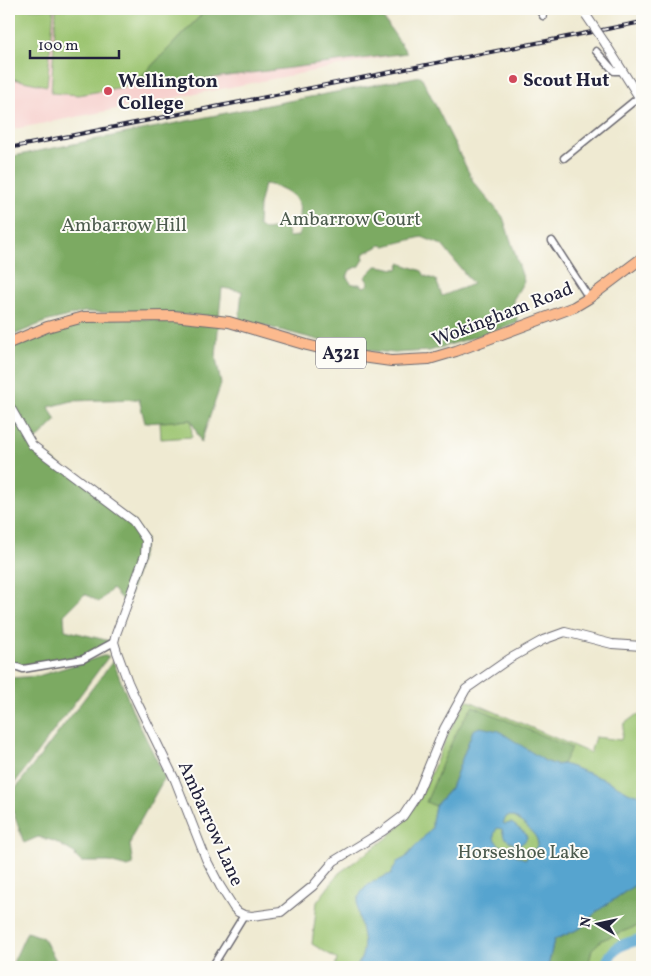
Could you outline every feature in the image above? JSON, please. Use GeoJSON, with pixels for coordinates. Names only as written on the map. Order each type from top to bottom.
{"type":"FeatureCollection","features":[{"type":"Feature","properties":{"kind":"main road","name":"Wokingham Road"},"geometry":{"type":"LineString","coordinates":[[9,343],[47,327],[84,317],[173,316],[229,322],[348,355],[391,361],[429,359],[456,351],[574,307],[642,258]]}},
{"type":"Feature","properties":{"kind":"street"},"geometry":{"type":"LineString","coordinates":[[539,9],[543,16]]}},
{"type":"Feature","properties":{"kind":"street"},"geometry":{"type":"LineString","coordinates":[[564,158],[641,100],[584,12]]}},
{"type":"Feature","properties":{"kind":"street"},"geometry":{"type":"LineString","coordinates":[[596,52],[614,70],[623,71]]}},
{"type":"Feature","properties":{"kind":"street"},"geometry":{"type":"LineString","coordinates":[[552,241],[589,298]]}},
{"type":"Feature","properties":{"kind":"street"},"geometry":{"type":"LineString","coordinates":[[9,405],[32,444],[133,521],[146,540],[145,555],[114,642],[83,659],[22,669],[9,664]]}},
{"type":"Feature","properties":{"kind":"street"},"geometry":{"type":"LineString","coordinates":[[212,967],[244,915],[257,916],[281,912],[312,886],[334,861],[383,831],[403,816],[416,795],[444,729],[466,689],[502,664],[544,640],[565,632],[612,644],[642,646]]}},
{"type":"Feature","properties":{"kind":"street","name":"Ambarrow Lane"},"geometry":{"type":"LineString","coordinates":[[114,642],[134,695],[175,780],[206,859],[229,901],[238,912],[244,915]]}},
{"type":"Feature","properties":{"kind":"shaded area","name":"Wellington College"},"geometry":{"type":"Polygon","coordinates":[[[9,9],[378,9],[407,53],[9,130],[9,9]]]}},
{"type":"Feature","properties":{"kind":"green space"},"geometry":{"type":"Polygon","coordinates":[[[9,9],[54,9],[47,86],[9,78],[9,9]]]}},
{"type":"Feature","properties":{"kind":"green space"},"geometry":{"type":"Polygon","coordinates":[[[56,9],[207,9],[133,85],[79,95],[51,93],[56,9]]]}},
{"type":"Feature","properties":{"kind":"green space"},"geometry":{"type":"Polygon","coordinates":[[[207,9],[377,9],[407,53],[150,86],[133,85],[207,9]]]}},
{"type":"Feature","properties":{"kind":"green space","name":"Ambarrow Court"},"geometry":{"type":"Polygon","coordinates":[[[421,76],[474,183],[503,217],[524,281],[513,300],[518,323],[430,351],[394,353],[353,349],[239,321],[242,291],[222,288],[219,316],[84,312],[45,322],[9,337],[9,157],[421,76]],[[264,184],[259,206],[258,225],[265,230],[286,228],[289,237],[298,236],[300,227],[297,200],[289,192],[264,184]],[[422,237],[385,246],[381,245],[363,254],[364,259],[360,266],[350,270],[348,279],[352,283],[364,287],[369,284],[365,277],[376,266],[398,269],[400,263],[422,271],[425,276],[436,280],[442,296],[473,284],[442,245],[422,237]]]}},
{"type":"Feature","properties":{"kind":"green space"},"geometry":{"type":"Polygon","coordinates":[[[84,317],[220,321],[216,358],[221,384],[201,442],[191,420],[145,423],[139,399],[72,401],[49,407],[56,421],[32,444],[133,521],[146,540],[127,605],[112,589],[99,602],[85,594],[64,615],[65,630],[114,642],[83,659],[23,669],[9,664],[9,343],[84,317]]]}},
{"type":"Feature","properties":{"kind":"green space"},"geometry":{"type":"Polygon","coordinates":[[[191,420],[192,437],[161,439],[160,422],[191,420]]]}},
{"type":"Feature","properties":{"kind":"green space"},"geometry":{"type":"Polygon","coordinates":[[[103,656],[109,656],[9,791],[9,676],[11,678],[38,676],[103,656]]]}},
{"type":"Feature","properties":{"kind":"green space"},"geometry":{"type":"Polygon","coordinates":[[[113,661],[134,714],[165,777],[133,834],[130,845],[133,865],[128,867],[109,862],[81,862],[75,856],[76,854],[54,841],[38,837],[24,843],[9,800],[9,797],[113,661]]]}},
{"type":"Feature","properties":{"kind":"green space","name":"Horseshoe Lake"},"geometry":{"type":"Polygon","coordinates":[[[467,700],[590,753],[595,737],[621,740],[624,724],[636,715],[642,716],[642,940],[616,951],[607,967],[335,967],[337,959],[312,944],[317,902],[339,873],[386,839],[407,819],[421,796],[449,732],[467,700]]]}},
{"type":"Feature","properties":{"kind":"green space"},"geometry":{"type":"Polygon","coordinates":[[[473,706],[571,748],[563,764],[556,765],[545,761],[473,731],[451,788],[435,806],[426,802],[452,740],[473,706]]]}},
{"type":"Feature","properties":{"kind":"green space"},"geometry":{"type":"Polygon","coordinates":[[[642,880],[642,924],[602,940],[592,949],[588,967],[548,967],[554,940],[581,928],[596,912],[642,880]]]}},
{"type":"Feature","properties":{"kind":"green space"},"geometry":{"type":"Polygon","coordinates":[[[27,932],[43,938],[60,967],[11,967],[27,932]]]}},
{"type":"Feature","properties":{"kind":"water","name":"Horseshoe Lake"},"geometry":{"type":"Polygon","coordinates":[[[480,727],[499,731],[545,761],[575,768],[642,797],[642,880],[596,912],[581,928],[554,940],[548,967],[356,967],[363,954],[363,940],[358,915],[361,893],[371,883],[391,874],[397,862],[405,858],[432,828],[435,806],[451,788],[473,730],[480,727]],[[507,816],[503,823],[513,824],[526,834],[527,838],[521,844],[516,845],[504,837],[502,829],[497,828],[494,835],[495,840],[500,846],[526,859],[535,849],[537,844],[536,837],[522,822],[514,817],[507,816]]]}},
{"type":"Feature","properties":{"kind":"waterway"},"geometry":{"type":"LineString","coordinates":[[605,967],[615,950],[642,939]]}},
{"type":"Feature","properties":{"kind":"railway"},"geometry":{"type":"LineString","coordinates":[[9,148],[642,22]]}},
{"type":"Feature","properties":{"kind":"place","name":"Scout Hut"},"geometry":{"type":"Point","coordinates":[513,79]}},
{"type":"Feature","properties":{"kind":"place","name":"Wellington College"},"geometry":{"type":"Point","coordinates":[108,91]}},
{"type":"Feature","properties":{"kind":"park label","name":"Ambarrow Hill"},"geometry":{"type":"Point","coordinates":[124,224]}}]}
